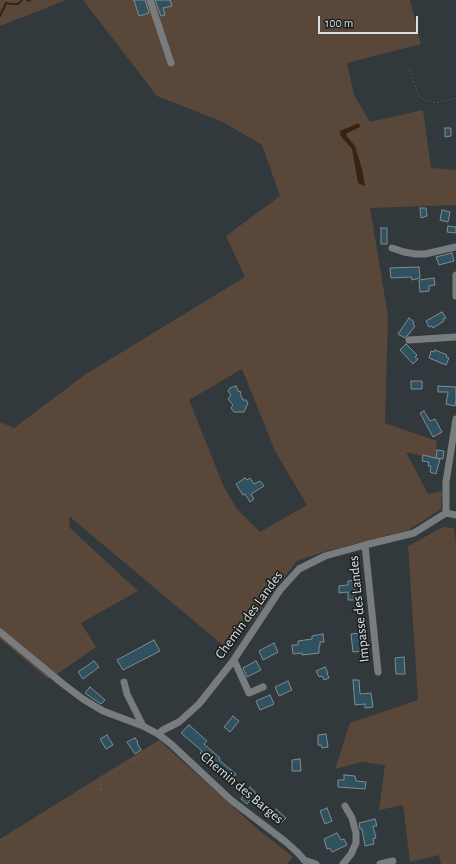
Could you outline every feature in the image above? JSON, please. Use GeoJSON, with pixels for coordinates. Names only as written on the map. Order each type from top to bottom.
{"type":"FeatureCollection","features":[{"type":"Feature","properties":{"kind":"street"},"geometry":{"type":"LineString","coordinates":[[150,0],[171,63]]}},
{"type":"Feature","properties":{"kind":"street"},"geometry":{"type":"LineString","coordinates":[[392,248],[415,254],[425,254],[456,247]]}},
{"type":"Feature","properties":{"kind":"street"},"geometry":{"type":"LineString","coordinates":[[456,275],[456,296]]}},
{"type":"Feature","properties":{"kind":"street"},"geometry":{"type":"LineString","coordinates":[[409,340],[456,337]]}},
{"type":"Feature","properties":{"kind":"street"},"geometry":{"type":"LineString","coordinates":[[456,419],[446,482],[446,513],[456,515]]}},
{"type":"Feature","properties":{"kind":"street","name":"Chemin des Landes"},"geometry":{"type":"LineString","coordinates":[[158,734],[179,722],[199,704],[234,660],[280,590],[299,569],[325,556],[414,533],[446,513]]}},
{"type":"Feature","properties":{"kind":"street","name":"Impasse des Landes"},"geometry":{"type":"LineString","coordinates":[[365,545],[378,672]]}},
{"type":"Feature","properties":{"kind":"street","name":"Chemin des Barges"},"geometry":{"type":"LineString","coordinates":[[0,632],[83,699],[103,710],[143,726],[158,734],[232,800],[286,842],[306,862]]}},
{"type":"Feature","properties":{"kind":"street"},"geometry":{"type":"LineString","coordinates":[[234,660],[249,693],[263,687]]}},
{"type":"Feature","properties":{"kind":"street"},"geometry":{"type":"LineString","coordinates":[[124,682],[127,694],[143,726]]}},
{"type":"Feature","properties":{"kind":"street"},"geometry":{"type":"LineString","coordinates":[[343,864],[351,854],[356,843],[356,833],[352,818],[345,806]]}},
{"type":"Feature","properties":{"kind":"street"},"geometry":{"type":"LineString","coordinates":[[380,864],[393,861]]}},
{"type":"Feature","properties":{"kind":"street"},"geometry":{"type":"LineString","coordinates":[[306,862],[316,864]]}},
{"type":"Feature","properties":{"kind":"path"},"geometry":{"type":"LineString","coordinates":[[409,70],[419,96],[423,99],[435,103],[456,98]]}},
{"type":"Feature","properties":{"kind":"path"},"geometry":{"type":"LineString","coordinates":[[100,789],[103,779],[153,748],[164,739]]}},
{"type":"Feature","properties":{"kind":"shaded area"},"geometry":{"type":"Polygon","coordinates":[[[0,0],[66,0],[0,26],[0,0]]]}},
{"type":"Feature","properties":{"kind":"shaded area"},"geometry":{"type":"Polygon","coordinates":[[[83,0],[410,0],[421,44],[347,63],[354,95],[370,122],[423,110],[431,168],[456,170],[456,205],[370,208],[388,316],[385,423],[437,441],[435,459],[406,452],[428,494],[442,491],[441,509],[408,530],[320,553],[297,561],[251,624],[244,621],[225,647],[69,516],[70,528],[138,591],[81,623],[96,647],[48,679],[0,639],[0,422],[14,428],[86,374],[245,277],[226,236],[280,196],[262,145],[223,122],[157,96],[83,0]],[[242,369],[189,400],[223,485],[237,509],[260,532],[307,505],[275,451],[242,369]]]}},
{"type":"Feature","properties":{"kind":"shaded area"},"geometry":{"type":"Polygon","coordinates":[[[359,123],[360,127],[347,133],[346,135],[355,146],[362,169],[365,186],[358,183],[352,149],[340,135],[340,131],[359,123]]]}},
{"type":"Feature","properties":{"kind":"shaded area"},"geometry":{"type":"Polygon","coordinates":[[[443,527],[454,528],[456,544],[456,864],[441,864],[439,855],[410,862],[403,805],[379,810],[385,765],[361,762],[335,769],[350,723],[418,700],[408,546],[443,527]]]}},
{"type":"Feature","properties":{"kind":"shaded area"},"geometry":{"type":"Polygon","coordinates":[[[159,740],[260,831],[293,857],[287,864],[0,864],[0,839],[159,740]]]}},
{"type":"Feature","properties":{"kind":"building"},"geometry":{"type":"Polygon","coordinates":[[[134,0],[145,0],[149,13],[139,16],[134,0]]]}},
{"type":"Feature","properties":{"kind":"building"},"geometry":{"type":"Polygon","coordinates":[[[155,0],[170,0],[172,6],[163,8],[165,15],[161,16],[155,0]]]}},
{"type":"Feature","properties":{"kind":"building"},"geometry":{"type":"Polygon","coordinates":[[[445,128],[451,128],[451,136],[445,137],[445,128]]]}},
{"type":"Feature","properties":{"kind":"building"},"geometry":{"type":"Polygon","coordinates":[[[420,208],[426,208],[427,216],[421,218],[420,208]]]}},
{"type":"Feature","properties":{"kind":"building"},"geometry":{"type":"Polygon","coordinates":[[[442,210],[450,212],[448,222],[440,220],[442,210]]]}},
{"type":"Feature","properties":{"kind":"building"},"geometry":{"type":"Polygon","coordinates":[[[448,226],[456,227],[456,233],[447,232],[448,226]]]}},
{"type":"Feature","properties":{"kind":"building"},"geometry":{"type":"Polygon","coordinates":[[[381,228],[387,228],[387,244],[381,244],[381,228]]]}},
{"type":"Feature","properties":{"kind":"building"},"geometry":{"type":"Polygon","coordinates":[[[452,253],[454,261],[439,265],[436,257],[452,253]]]}},
{"type":"Feature","properties":{"kind":"building"},"geometry":{"type":"Polygon","coordinates":[[[419,267],[420,278],[412,280],[411,277],[391,278],[390,268],[419,267]]]}},
{"type":"Feature","properties":{"kind":"building"},"geometry":{"type":"Polygon","coordinates":[[[434,278],[435,285],[429,286],[429,291],[420,292],[419,280],[434,278]]]}},
{"type":"Feature","properties":{"kind":"building"},"geometry":{"type":"Polygon","coordinates":[[[442,312],[446,318],[443,319],[444,321],[433,328],[432,326],[429,327],[426,321],[442,312]]]}},
{"type":"Feature","properties":{"kind":"building"},"geometry":{"type":"Polygon","coordinates":[[[409,318],[414,322],[413,324],[415,326],[405,338],[398,334],[409,318]]]}},
{"type":"Feature","properties":{"kind":"building"},"geometry":{"type":"Polygon","coordinates":[[[406,344],[417,355],[415,357],[418,359],[413,364],[400,350],[406,344]]]}},
{"type":"Feature","properties":{"kind":"building"},"geometry":{"type":"Polygon","coordinates":[[[435,350],[447,355],[446,357],[449,358],[446,365],[429,358],[431,351],[434,352],[435,350]]]}},
{"type":"Feature","properties":{"kind":"building"},"geometry":{"type":"Polygon","coordinates":[[[411,381],[422,381],[422,389],[411,389],[411,381]]]}},
{"type":"Feature","properties":{"kind":"building"},"geometry":{"type":"Polygon","coordinates":[[[236,386],[238,391],[241,392],[240,394],[243,400],[246,400],[248,403],[244,412],[234,412],[231,408],[233,405],[228,399],[231,395],[228,391],[230,388],[236,386]]]}},
{"type":"Feature","properties":{"kind":"building"},"geometry":{"type":"Polygon","coordinates":[[[438,386],[456,387],[455,406],[446,404],[448,392],[438,392],[438,386]]]}},
{"type":"Feature","properties":{"kind":"building"},"geometry":{"type":"Polygon","coordinates":[[[424,411],[430,421],[435,419],[442,432],[433,437],[420,413],[424,411]]]}},
{"type":"Feature","properties":{"kind":"building"},"geometry":{"type":"Polygon","coordinates":[[[437,450],[444,451],[443,459],[436,458],[437,450]]]}},
{"type":"Feature","properties":{"kind":"building"},"geometry":{"type":"Polygon","coordinates":[[[423,455],[440,459],[436,474],[430,472],[431,466],[428,466],[429,462],[422,461],[423,455]]]}},
{"type":"Feature","properties":{"kind":"building"},"geometry":{"type":"Polygon","coordinates":[[[245,478],[247,480],[250,478],[254,484],[260,481],[264,486],[251,494],[254,499],[250,502],[245,494],[243,495],[236,484],[245,478]]]}},
{"type":"Feature","properties":{"kind":"building"},"geometry":{"type":"Polygon","coordinates":[[[356,580],[356,600],[348,600],[348,592],[339,593],[339,586],[348,585],[348,581],[356,580]]]}},
{"type":"Feature","properties":{"kind":"building"},"geometry":{"type":"Polygon","coordinates":[[[361,633],[362,651],[353,652],[351,634],[361,633]]]}},
{"type":"Feature","properties":{"kind":"building"},"geometry":{"type":"Polygon","coordinates":[[[323,634],[324,642],[320,642],[319,653],[302,655],[302,653],[293,654],[292,645],[298,645],[298,641],[312,639],[312,636],[323,634]]]}},
{"type":"Feature","properties":{"kind":"building"},"geometry":{"type":"Polygon","coordinates":[[[154,640],[160,651],[123,670],[117,660],[154,640]]]}},
{"type":"Feature","properties":{"kind":"building"},"geometry":{"type":"Polygon","coordinates":[[[274,643],[278,652],[263,660],[259,651],[274,643]]]}},
{"type":"Feature","properties":{"kind":"building"},"geometry":{"type":"Polygon","coordinates":[[[404,657],[405,674],[396,674],[395,658],[404,657]]]}},
{"type":"Feature","properties":{"kind":"building"},"geometry":{"type":"Polygon","coordinates":[[[94,661],[99,667],[83,679],[78,672],[94,661]]]}},
{"type":"Feature","properties":{"kind":"building"},"geometry":{"type":"Polygon","coordinates":[[[256,661],[261,670],[247,677],[243,668],[256,661]]]}},
{"type":"Feature","properties":{"kind":"building"},"geometry":{"type":"Polygon","coordinates":[[[325,667],[329,678],[324,680],[322,676],[319,677],[316,671],[325,667]]]}},
{"type":"Feature","properties":{"kind":"building"},"geometry":{"type":"Polygon","coordinates":[[[353,680],[359,680],[360,694],[371,693],[373,707],[365,708],[365,704],[355,705],[353,680]]]}},
{"type":"Feature","properties":{"kind":"building"},"geometry":{"type":"Polygon","coordinates":[[[288,681],[292,690],[279,696],[275,687],[288,681]]]}},
{"type":"Feature","properties":{"kind":"building"},"geometry":{"type":"Polygon","coordinates":[[[90,687],[105,700],[101,704],[85,693],[90,687]]]}},
{"type":"Feature","properties":{"kind":"building"},"geometry":{"type":"Polygon","coordinates":[[[270,695],[274,704],[260,710],[256,701],[270,695]]]}},
{"type":"Feature","properties":{"kind":"building"},"geometry":{"type":"Polygon","coordinates":[[[233,716],[239,721],[230,732],[224,727],[233,716]]]}},
{"type":"Feature","properties":{"kind":"building"},"geometry":{"type":"Polygon","coordinates":[[[189,725],[207,741],[204,744],[220,758],[219,760],[236,774],[232,779],[206,760],[200,753],[202,751],[181,733],[189,725]]]}},
{"type":"Feature","properties":{"kind":"building"},"geometry":{"type":"Polygon","coordinates":[[[326,734],[328,747],[322,748],[321,745],[318,745],[318,735],[326,734]]]}},
{"type":"Feature","properties":{"kind":"building"},"geometry":{"type":"Polygon","coordinates":[[[107,735],[113,745],[106,749],[100,739],[107,735]]]}},
{"type":"Feature","properties":{"kind":"building"},"geometry":{"type":"Polygon","coordinates":[[[135,738],[141,750],[135,754],[127,742],[135,738]]]}},
{"type":"Feature","properties":{"kind":"building"},"geometry":{"type":"Polygon","coordinates":[[[300,759],[301,771],[292,771],[292,760],[300,759]]]}},
{"type":"Feature","properties":{"kind":"building"},"geometry":{"type":"Polygon","coordinates":[[[344,775],[355,776],[356,781],[366,782],[365,789],[338,787],[338,780],[344,780],[344,775]]]}},
{"type":"Feature","properties":{"kind":"building"},"geometry":{"type":"Polygon","coordinates":[[[250,787],[273,812],[276,809],[286,818],[280,824],[263,810],[261,811],[250,800],[247,804],[241,799],[250,787]]]}},
{"type":"Feature","properties":{"kind":"building"},"geometry":{"type":"Polygon","coordinates":[[[327,808],[332,821],[325,824],[320,811],[327,808]]]}},
{"type":"Feature","properties":{"kind":"building"},"geometry":{"type":"Polygon","coordinates":[[[375,819],[377,826],[373,826],[376,838],[373,839],[374,844],[365,846],[362,829],[360,829],[359,823],[375,819]]]}},
{"type":"Feature","properties":{"kind":"building"},"geometry":{"type":"Polygon","coordinates":[[[337,833],[341,840],[344,839],[347,845],[332,852],[330,848],[327,849],[324,839],[337,833]]]}},
{"type":"Feature","properties":{"kind":"waterway"},"geometry":{"type":"LineString","coordinates":[[0,16],[6,3],[18,4],[22,0]]}}]}
